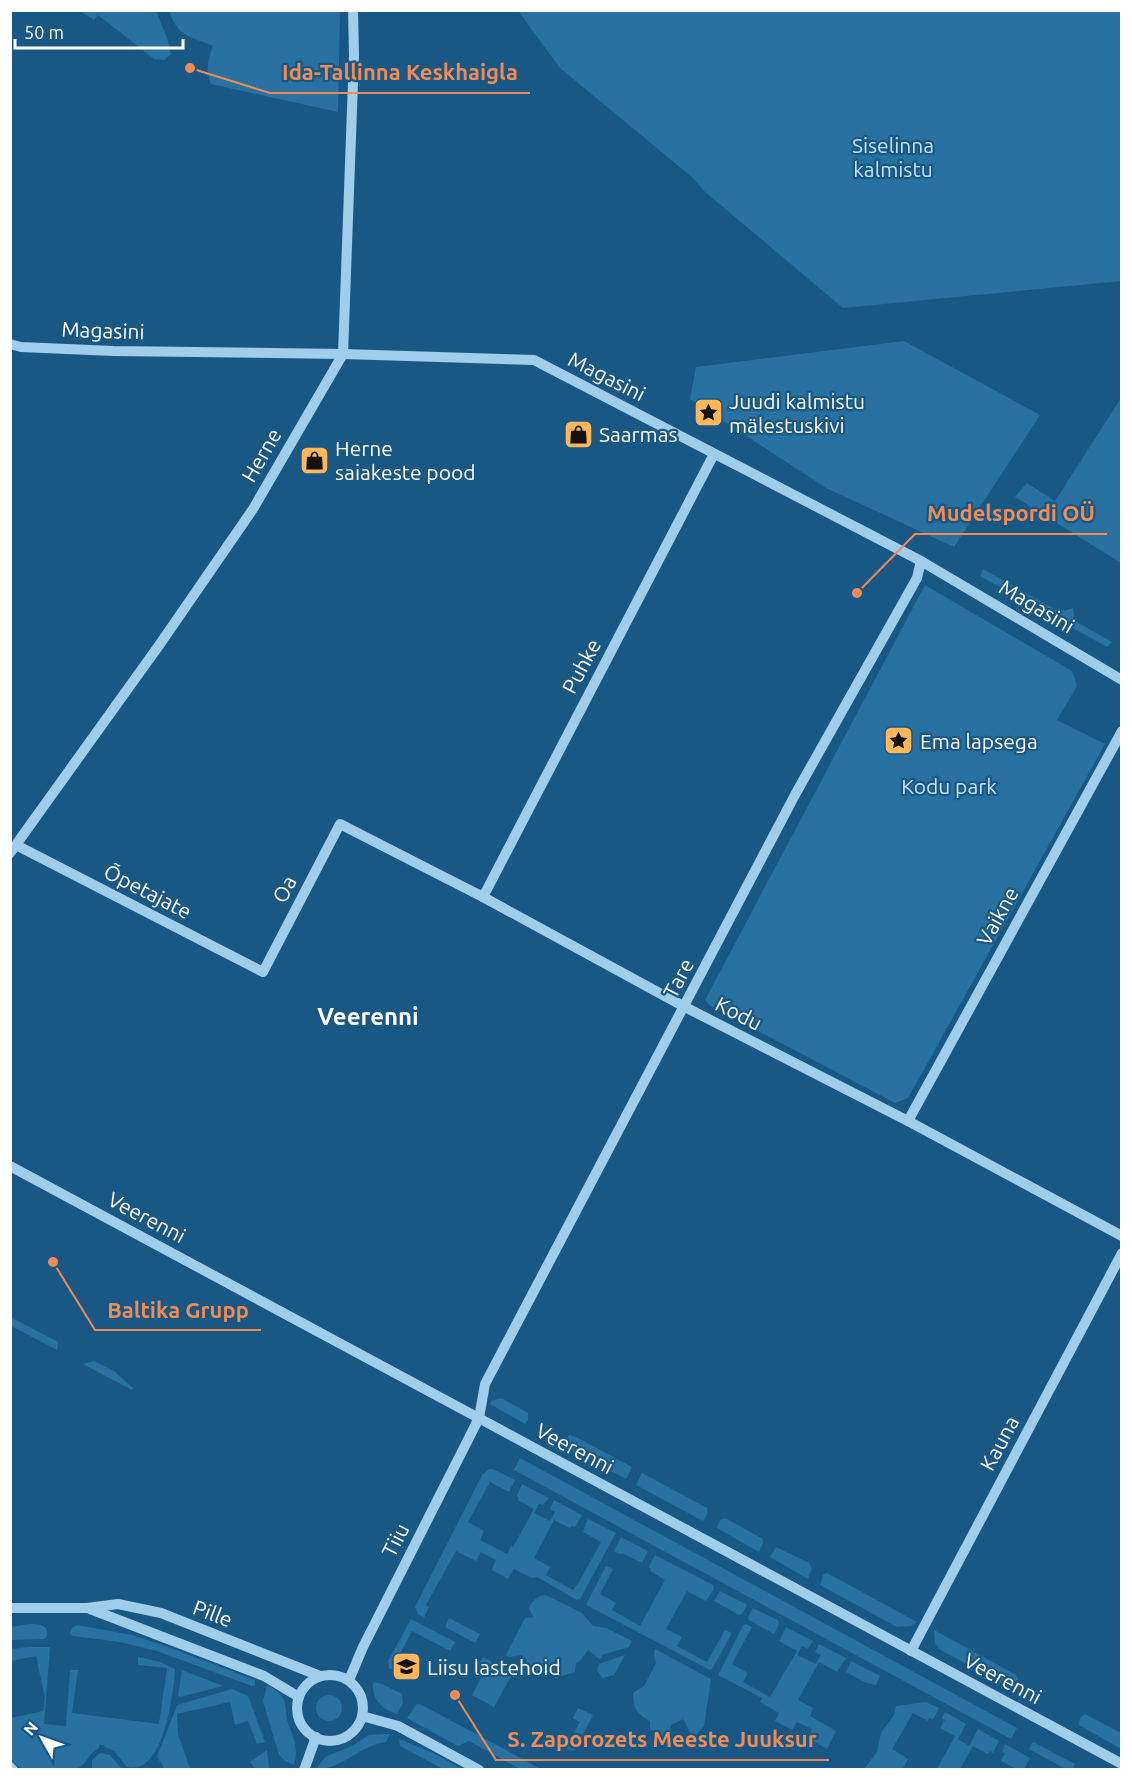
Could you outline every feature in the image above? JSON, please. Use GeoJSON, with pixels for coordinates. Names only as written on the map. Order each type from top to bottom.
{"type":"FeatureCollection","features":[{"type":"Feature","properties":{"kind":"street","name":"Herne"},"geometry":{"type":"LineString","coordinates":[[14,849],[253,509],[343,354],[353,10]]}},
{"type":"Feature","properties":{"kind":"street","name":"Magasini"},"geometry":{"type":"LineString","coordinates":[[10,344],[21,347],[113,351],[343,354],[534,360],[921,561],[1122,680]]}},
{"type":"Feature","properties":{"kind":"street","name":"Puhke"},"geometry":{"type":"LineString","coordinates":[[483,897],[714,454]]}},
{"type":"Feature","properties":{"kind":"street","name":"Tare"},"geometry":{"type":"LineString","coordinates":[[479,1418],[485,1383],[796,793],[917,579],[921,561]]}},
{"type":"Feature","properties":{"kind":"street","name":"Vaikne"},"geometry":{"type":"LineString","coordinates":[[908,1121],[1122,731]]}},
{"type":"Feature","properties":{"kind":"street","name":"Kodu"},"geometry":{"type":"LineString","coordinates":[[340,824],[483,897],[685,1007],[908,1121],[1122,1236]]}},
{"type":"Feature","properties":{"kind":"street","name":"Oa"},"geometry":{"type":"LineString","coordinates":[[262,972],[340,824]]}},
{"type":"Feature","properties":{"kind":"street","name":"Õpetajate"},"geometry":{"type":"LineString","coordinates":[[14,849],[262,972]]}},
{"type":"Feature","properties":{"kind":"street","name":"Veerenni"},"geometry":{"type":"LineString","coordinates":[[10,1166],[1122,1764]]}},
{"type":"Feature","properties":{"kind":"street","name":"Kauna"},"geometry":{"type":"LineString","coordinates":[[911,1651],[1122,1253]]}},
{"type":"Feature","properties":{"kind":"street","name":"Tiiu"},"geometry":{"type":"LineString","coordinates":[[349,1680],[363,1647],[479,1418]]}},
{"type":"Feature","properties":{"kind":"street","name":"Pille"},"geometry":{"type":"LineString","coordinates":[[10,1608],[87,1608],[118,1605],[161,1613],[320,1676]]}},
{"type":"Feature","properties":{"kind":"street","name":"Pille"},"geometry":{"type":"LineString","coordinates":[[87,1608],[264,1676],[299,1697]]}},
{"type":"Feature","properties":{"kind":"street"},"geometry":{"type":"LineString","coordinates":[[320,1676],[339,1676],[349,1680],[361,1696],[363,1706],[358,1725],[344,1738],[325,1740],[308,1732],[298,1716],[299,1697],[311,1681],[320,1676]]}},
{"type":"Feature","properties":{"kind":"street"},"geometry":{"type":"LineString","coordinates":[[362,1716],[398,1726],[479,1770]]}},
{"type":"Feature","properties":{"kind":"street"},"geometry":{"type":"LineString","coordinates":[[304,1770],[316,1737]]}},
{"type":"Feature","properties":{"kind":"green space"},"geometry":{"type":"Polygon","coordinates":[[[80,11],[156,11],[171,54],[164,60],[154,59],[98,15],[94,20],[80,11]]]}},
{"type":"Feature","properties":{"kind":"green space"},"geometry":{"type":"Polygon","coordinates":[[[169,11],[340,11],[338,112],[211,84],[208,65],[213,46],[185,35],[169,11]]]}},
{"type":"Feature","properties":{"kind":"green space","name":"Siselinna kalmistu"},"geometry":{"type":"Polygon","coordinates":[[[518,11],[1121,11],[1121,281],[843,308],[704,191],[693,178],[560,68],[518,11]]]}},
{"type":"Feature","properties":{"kind":"green space"},"geometry":{"type":"Polygon","coordinates":[[[904,341],[1040,415],[954,547],[826,488],[690,399],[696,367],[904,341]]]}},
{"type":"Feature","properties":{"kind":"green space"},"geometry":{"type":"Polygon","coordinates":[[[1121,398],[1121,563],[1015,497],[1027,483],[1055,501],[1121,398]]]}},
{"type":"Feature","properties":{"kind":"green space"},"geometry":{"type":"Polygon","coordinates":[[[983,569],[1060,612],[1073,608],[1075,621],[1112,642],[1107,647],[980,576],[983,569]]]}},
{"type":"Feature","properties":{"kind":"green space","name":"Kodu park"},"geometry":{"type":"Polygon","coordinates":[[[925,585],[1072,671],[1077,686],[1057,720],[1105,744],[908,1098],[895,1103],[709,1005],[705,1000],[925,585]]]}},
{"type":"Feature","properties":{"kind":"green space"},"geometry":{"type":"Polygon","coordinates":[[[10,1317],[58,1342],[57,1350],[11,1326],[10,1317]]]}},
{"type":"Feature","properties":{"kind":"green space"},"geometry":{"type":"Polygon","coordinates":[[[94,1361],[114,1371],[133,1388],[132,1390],[83,1364],[94,1361]]]}},
{"type":"Feature","properties":{"kind":"green space"},"geometry":{"type":"Polygon","coordinates":[[[501,1398],[528,1413],[528,1420],[525,1424],[490,1404],[491,1401],[501,1398]]]}},
{"type":"Feature","properties":{"kind":"green space"},"geometry":{"type":"Polygon","coordinates":[[[569,1435],[632,1467],[626,1479],[562,1445],[569,1435]]]}},
{"type":"Feature","properties":{"kind":"green space"},"geometry":{"type":"Polygon","coordinates":[[[520,1458],[1017,1728],[1011,1739],[514,1470],[520,1458]]]}},
{"type":"Feature","properties":{"kind":"green space"},"geometry":{"type":"Polygon","coordinates":[[[489,1469],[515,1480],[509,1492],[490,1482],[468,1522],[484,1531],[480,1540],[507,1554],[534,1509],[518,1500],[517,1496],[522,1484],[549,1498],[543,1505],[539,1504],[534,1513],[550,1521],[555,1512],[550,1509],[554,1500],[582,1515],[575,1527],[570,1528],[554,1520],[534,1558],[550,1567],[546,1575],[573,1590],[601,1542],[583,1532],[588,1519],[616,1533],[580,1599],[577,1600],[537,1577],[532,1578],[514,1569],[508,1579],[492,1570],[496,1560],[481,1552],[476,1561],[456,1551],[426,1605],[429,1607],[424,1618],[418,1614],[415,1607],[482,1475],[489,1469]]]}},
{"type":"Feature","properties":{"kind":"green space"},"geometry":{"type":"Polygon","coordinates":[[[642,1473],[707,1508],[708,1513],[703,1521],[636,1485],[642,1473]]]}},
{"type":"Feature","properties":{"kind":"green space"},"geometry":{"type":"Polygon","coordinates":[[[725,1518],[763,1539],[759,1552],[717,1528],[720,1520],[725,1518]]]}},
{"type":"Feature","properties":{"kind":"green space"},"geometry":{"type":"Polygon","coordinates":[[[621,1537],[648,1551],[642,1563],[614,1551],[621,1537]]]}},
{"type":"Feature","properties":{"kind":"green space"},"geometry":{"type":"Polygon","coordinates":[[[776,1547],[809,1563],[812,1569],[808,1579],[770,1557],[776,1547]]]}},
{"type":"Feature","properties":{"kind":"green space"},"geometry":{"type":"Polygon","coordinates":[[[655,1555],[713,1585],[714,1589],[706,1601],[687,1591],[666,1629],[682,1637],[677,1646],[707,1662],[725,1630],[732,1633],[710,1670],[586,1605],[606,1566],[613,1569],[600,1594],[616,1603],[612,1610],[640,1626],[665,1580],[650,1571],[649,1567],[655,1555]]]}},
{"type":"Feature","properties":{"kind":"green space"},"geometry":{"type":"Polygon","coordinates":[[[827,1573],[917,1622],[911,1626],[897,1627],[820,1585],[823,1575],[827,1573]]]}},
{"type":"Feature","properties":{"kind":"green space"},"geometry":{"type":"Polygon","coordinates":[[[720,1591],[746,1604],[742,1614],[739,1615],[714,1601],[720,1591]]]}},
{"type":"Feature","properties":{"kind":"green space"},"geometry":{"type":"Polygon","coordinates":[[[546,1595],[582,1613],[593,1626],[606,1628],[632,1641],[629,1647],[602,1655],[599,1659],[588,1650],[576,1663],[575,1672],[555,1678],[550,1670],[538,1674],[527,1667],[527,1660],[522,1655],[509,1657],[506,1655],[525,1618],[533,1617],[529,1608],[538,1597],[546,1595]]]}},
{"type":"Feature","properties":{"kind":"green space"},"geometry":{"type":"Polygon","coordinates":[[[753,1608],[778,1620],[779,1624],[774,1634],[749,1620],[748,1617],[753,1608]]]}},
{"type":"Feature","properties":{"kind":"green space"},"geometry":{"type":"Polygon","coordinates":[[[449,1618],[480,1634],[475,1643],[445,1627],[449,1618]]]}},
{"type":"Feature","properties":{"kind":"green space"},"geometry":{"type":"Polygon","coordinates":[[[411,1619],[455,1642],[450,1651],[412,1631],[392,1669],[389,1668],[388,1661],[411,1619]]]}},
{"type":"Feature","properties":{"kind":"green space"},"geometry":{"type":"Polygon","coordinates":[[[29,1624],[45,1627],[47,1636],[44,1639],[11,1640],[11,1627],[29,1624]]]}},
{"type":"Feature","properties":{"kind":"green space"},"geometry":{"type":"Polygon","coordinates":[[[77,1625],[132,1635],[163,1645],[255,1680],[255,1685],[252,1686],[157,1651],[120,1642],[73,1636],[70,1633],[77,1625]]]}},
{"type":"Feature","properties":{"kind":"green space"},"geometry":{"type":"Polygon","coordinates":[[[743,1625],[752,1627],[732,1664],[748,1673],[743,1682],[770,1697],[797,1651],[779,1641],[786,1627],[813,1641],[808,1649],[802,1646],[797,1655],[816,1664],[821,1655],[815,1652],[819,1644],[846,1658],[837,1672],[819,1662],[798,1700],[813,1708],[810,1716],[836,1731],[827,1749],[808,1738],[812,1729],[797,1722],[792,1730],[775,1721],[779,1713],[760,1702],[762,1698],[718,1675],[743,1625]]]}},
{"type":"Feature","properties":{"kind":"green space"},"geometry":{"type":"Polygon","coordinates":[[[934,1630],[1016,1675],[1018,1679],[1012,1689],[939,1649],[935,1643],[934,1630]]]}},
{"type":"Feature","properties":{"kind":"green space"},"geometry":{"type":"Polygon","coordinates":[[[50,1647],[44,1724],[66,1726],[70,1670],[78,1670],[72,1713],[159,1724],[167,1668],[138,1665],[138,1657],[160,1662],[175,1669],[164,1731],[150,1759],[139,1767],[127,1767],[114,1751],[104,1745],[99,1745],[99,1748],[77,1769],[22,1769],[11,1761],[11,1718],[43,1711],[45,1698],[36,1656],[11,1661],[11,1649],[50,1647]]]}},
{"type":"Feature","properties":{"kind":"green space"},"geometry":{"type":"Polygon","coordinates":[[[655,1649],[711,1679],[704,1726],[693,1738],[683,1719],[671,1725],[668,1743],[661,1740],[661,1735],[650,1730],[650,1721],[636,1710],[633,1693],[644,1686],[656,1663],[655,1649]]]}},
{"type":"Feature","properties":{"kind":"green space"},"geometry":{"type":"Polygon","coordinates":[[[625,1655],[614,1675],[602,1678],[597,1670],[599,1664],[625,1655]]]}},
{"type":"Feature","properties":{"kind":"green space"},"geometry":{"type":"Polygon","coordinates":[[[483,1657],[513,1673],[494,1707],[472,1695],[485,1670],[477,1666],[483,1657]]]}},
{"type":"Feature","properties":{"kind":"green space"},"geometry":{"type":"Polygon","coordinates":[[[851,1661],[880,1676],[876,1685],[866,1683],[846,1672],[851,1661]]]}},
{"type":"Feature","properties":{"kind":"green space"},"geometry":{"type":"Polygon","coordinates":[[[182,1670],[223,1686],[180,1697],[178,1695],[182,1670]]]}},
{"type":"Feature","properties":{"kind":"green space"},"geometry":{"type":"Polygon","coordinates":[[[373,1682],[402,1694],[403,1703],[397,1714],[387,1709],[376,1698],[373,1682]]]}},
{"type":"Feature","properties":{"kind":"green space"},"geometry":{"type":"Polygon","coordinates":[[[267,1685],[279,1693],[285,1702],[287,1719],[296,1747],[294,1765],[279,1755],[263,1701],[267,1685]]]}},
{"type":"Feature","properties":{"kind":"green space"},"geometry":{"type":"Polygon","coordinates":[[[232,1689],[248,1696],[265,1742],[257,1744],[248,1721],[235,1725],[230,1702],[177,1714],[178,1734],[190,1769],[165,1769],[157,1757],[177,1705],[232,1689]]]}},
{"type":"Feature","properties":{"kind":"green space"},"geometry":{"type":"Polygon","coordinates":[[[329,1695],[338,1699],[342,1708],[338,1717],[329,1721],[320,1717],[316,1708],[320,1699],[329,1695]]]}},
{"type":"Feature","properties":{"kind":"green space"},"geometry":{"type":"Polygon","coordinates":[[[926,1702],[939,1708],[933,1719],[929,1718],[928,1721],[913,1713],[892,1749],[908,1759],[903,1768],[906,1769],[864,1769],[877,1752],[881,1733],[894,1715],[896,1706],[926,1702]]]}},
{"type":"Feature","properties":{"kind":"green space"},"geometry":{"type":"Polygon","coordinates":[[[417,1704],[541,1769],[520,1769],[469,1741],[458,1746],[407,1718],[417,1704]]]}},
{"type":"Feature","properties":{"kind":"green space"},"geometry":{"type":"Polygon","coordinates":[[[578,1708],[593,1715],[574,1751],[566,1748],[580,1722],[573,1718],[578,1708]]]}},
{"type":"Feature","properties":{"kind":"green space"},"geometry":{"type":"Polygon","coordinates":[[[945,1712],[966,1724],[958,1739],[969,1746],[978,1729],[999,1741],[993,1753],[990,1751],[988,1754],[973,1746],[960,1769],[937,1769],[955,1736],[940,1728],[945,1720],[942,1718],[945,1712]]]}},
{"type":"Feature","properties":{"kind":"green space"},"geometry":{"type":"Polygon","coordinates":[[[1085,1714],[1121,1733],[1121,1749],[1079,1725],[1080,1718],[1085,1714]]]}},
{"type":"Feature","properties":{"kind":"green space"},"geometry":{"type":"Polygon","coordinates":[[[390,1734],[386,1742],[368,1748],[334,1766],[316,1769],[325,1757],[352,1746],[369,1735],[390,1734]]]}},
{"type":"Feature","properties":{"kind":"green space"},"geometry":{"type":"Polygon","coordinates":[[[399,1739],[433,1753],[462,1769],[443,1769],[400,1746],[399,1739]]]}},
{"type":"Feature","properties":{"kind":"green space"},"geometry":{"type":"Polygon","coordinates":[[[1033,1742],[1075,1764],[1072,1769],[1066,1769],[1029,1749],[1033,1742]]]}},
{"type":"Feature","properties":{"kind":"green space"},"geometry":{"type":"Polygon","coordinates":[[[1005,1744],[1030,1758],[1024,1769],[1016,1769],[1001,1761],[1005,1753],[1002,1752],[1005,1744]]]}},
{"type":"Feature","properties":{"kind":"green space"},"geometry":{"type":"Polygon","coordinates":[[[267,1750],[269,1769],[255,1769],[250,1762],[267,1750]]]}},
{"type":"Feature","properties":{"kind":"green space"},"geometry":{"type":"Polygon","coordinates":[[[100,1753],[110,1755],[122,1769],[92,1769],[92,1760],[100,1753]]]}},
{"type":"Feature","properties":{"kind":"place","name":"Ida-Tallinna Keskhaigla"},"geometry":{"type":"Point","coordinates":[190,68]}},
{"type":"Feature","properties":{"kind":"place","name":"Juudi kalmistu mälestuskivi"},"geometry":{"type":"Point","coordinates":[708,413]}},
{"type":"Feature","properties":{"kind":"place","name":"Saarmas"},"geometry":{"type":"Point","coordinates":[578,434]}},
{"type":"Feature","properties":{"kind":"place","name":"Herne saiakeste pood"},"geometry":{"type":"Point","coordinates":[314,460]}},
{"type":"Feature","properties":{"kind":"place","name":"Mudelspordi OÜ"},"geometry":{"type":"Point","coordinates":[857,593]}},
{"type":"Feature","properties":{"kind":"place","name":"Ema lapsega"},"geometry":{"type":"Point","coordinates":[899,741]}},
{"type":"Feature","properties":{"kind":"place","name":"Baltika Grupp"},"geometry":{"type":"Point","coordinates":[53,1262]}},
{"type":"Feature","properties":{"kind":"place","name":"Liisu lastehoid"},"geometry":{"type":"Point","coordinates":[406,1667]}},
{"type":"Feature","properties":{"kind":"place","name":"S. Zaporozets Meeste Juuksur"},"geometry":{"type":"Point","coordinates":[455,1695]}},
{"type":"Feature","properties":{"kind":"district","name":"Veerenni"},"geometry":{"type":"Point","coordinates":[368,1016]}}]}
